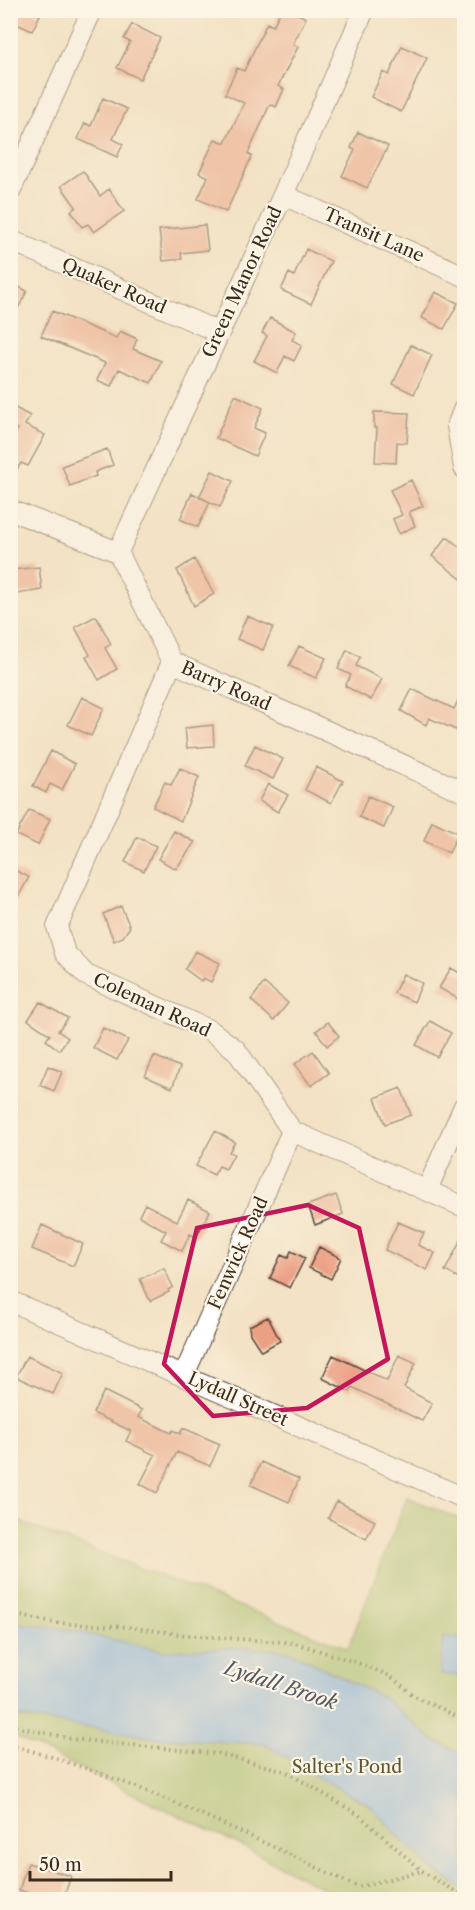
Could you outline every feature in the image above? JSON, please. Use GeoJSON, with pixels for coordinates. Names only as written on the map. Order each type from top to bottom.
{"type":"FeatureCollection","features":[{"type":"Feature","properties":{"kind":"street"},"geometry":{"type":"LineString","coordinates":[[10,192],[92,10]]}},
{"type":"Feature","properties":{"kind":"street","name":"Green Manor Road"},"geometry":{"type":"LineString","coordinates":[[118,552],[283,195],[364,10]]}},
{"type":"Feature","properties":{"kind":"street","name":"Transit Lane"},"geometry":{"type":"LineString","coordinates":[[283,195],[465,276]]}},
{"type":"Feature","properties":{"kind":"street","name":"Quaker Road"},"geometry":{"type":"LineString","coordinates":[[10,240],[218,332]]}},
{"type":"Feature","properties":{"kind":"street"},"geometry":{"type":"LineString","coordinates":[[465,408],[457,426],[465,468]]}},
{"type":"Feature","properties":{"kind":"street"},"geometry":{"type":"LineString","coordinates":[[10,510],[118,552]]}},
{"type":"Feature","properties":{"kind":"street","name":"Barry Road"},"geometry":{"type":"LineString","coordinates":[[118,552],[172,662],[465,792]]}},
{"type":"Feature","properties":{"kind":"street","name":"Coleman Road"},"geometry":{"type":"LineString","coordinates":[[172,662],[57,927],[65,953],[86,975],[211,1031],[236,1050],[292,1131]]}},
{"type":"Feature","properties":{"kind":"street"},"geometry":{"type":"LineString","coordinates":[[426,1190],[465,1106]]}},
{"type":"Feature","properties":{"kind":"street"},"geometry":{"type":"LineString","coordinates":[[292,1131],[465,1206]]}},
{"type":"Feature","properties":{"kind":"street","name":"Fenwick Road"},"geometry":{"type":"LineString","coordinates":[[184,1375],[292,1131]]}},
{"type":"Feature","properties":{"kind":"street","name":"Lydall Street"},"geometry":{"type":"LineString","coordinates":[[10,1301],[465,1498]]}},
{"type":"Feature","properties":{"kind":"path"},"geometry":{"type":"LineString","coordinates":[[10,1614],[57,1623],[129,1627],[186,1635],[295,1643],[361,1664],[390,1676],[413,1695],[465,1720]]}},
{"type":"Feature","properties":{"kind":"path"},"geometry":{"type":"LineString","coordinates":[[10,1725],[72,1739],[219,1754],[285,1771],[359,1815],[422,1871],[465,1897]]}},
{"type":"Feature","properties":{"kind":"path"},"geometry":{"type":"LineString","coordinates":[[10,1745],[121,1780],[194,1809],[358,1887],[422,1871]]}},
{"type":"Feature","properties":{"kind":"highlighted area"},"geometry":{"type":"Polygon","coordinates":[[[308,1205],[359,1228],[388,1359],[307,1408],[213,1416],[164,1364],[197,1228],[308,1205]]]}},
{"type":"Feature","properties":{"kind":"green space","name":"Salter's Pond"},"geometry":{"type":"Polygon","coordinates":[[[407,1497],[464,1521],[464,1899],[343,1899],[242,1846],[11,1735],[10,1518],[348,1648],[407,1497]]]}},
{"type":"Feature","properties":{"kind":"water","name":"Salter's Pond"},"geometry":{"type":"Polygon","coordinates":[[[11,1622],[65,1629],[164,1651],[243,1647],[289,1651],[384,1698],[433,1740],[464,1754],[464,1890],[435,1871],[398,1836],[370,1805],[317,1777],[266,1744],[158,1738],[11,1716],[11,1622]]]}},
{"type":"Feature","properties":{"kind":"water"},"geometry":{"type":"Polygon","coordinates":[[[443,1637],[464,1639],[464,1676],[440,1674],[443,1637]]]}},
{"type":"Feature","properties":{"kind":"building"},"geometry":{"type":"Polygon","coordinates":[[[10,10],[31,10],[40,15],[32,31],[10,21],[10,10]]]}},
{"type":"Feature","properties":{"kind":"building"},"geometry":{"type":"Polygon","coordinates":[[[281,10],[290,10],[306,18],[293,44],[298,47],[278,86],[284,89],[276,107],[270,104],[248,154],[252,156],[226,212],[198,199],[208,177],[199,173],[215,139],[225,143],[244,103],[225,94],[237,68],[244,71],[267,23],[273,26],[281,10]]]}},
{"type":"Feature","properties":{"kind":"building"},"geometry":{"type":"Polygon","coordinates":[[[132,24],[160,38],[140,79],[117,68],[130,42],[124,39],[132,24]]]}},
{"type":"Feature","properties":{"kind":"building"},"geometry":{"type":"Polygon","coordinates":[[[402,46],[427,58],[401,112],[371,97],[383,72],[389,75],[402,46]]]}},
{"type":"Feature","properties":{"kind":"building"},"geometry":{"type":"Polygon","coordinates":[[[103,98],[127,109],[113,139],[123,144],[117,157],[78,139],[85,123],[91,126],[103,98]]]}},
{"type":"Feature","properties":{"kind":"building"},"geometry":{"type":"Polygon","coordinates":[[[358,132],[388,146],[367,188],[342,176],[355,150],[351,148],[358,132]]]}},
{"type":"Feature","properties":{"kind":"building"},"geometry":{"type":"Polygon","coordinates":[[[83,171],[100,196],[109,189],[124,211],[94,232],[88,224],[82,227],[71,211],[76,207],[61,186],[83,171]]]}},
{"type":"Feature","properties":{"kind":"building"},"geometry":{"type":"Polygon","coordinates":[[[205,225],[208,250],[181,253],[182,259],[163,261],[159,230],[205,225]]]}},
{"type":"Feature","properties":{"kind":"building"},"geometry":{"type":"Polygon","coordinates":[[[306,249],[331,261],[311,304],[281,290],[289,273],[294,276],[306,249]]]}},
{"type":"Feature","properties":{"kind":"building"},"geometry":{"type":"Polygon","coordinates":[[[10,282],[27,291],[10,324],[10,282]]]}},
{"type":"Feature","properties":{"kind":"building"},"geometry":{"type":"Polygon","coordinates":[[[435,292],[458,303],[444,329],[422,318],[435,292]]]}},
{"type":"Feature","properties":{"kind":"building"},"geometry":{"type":"Polygon","coordinates":[[[52,311],[116,338],[120,331],[137,339],[133,349],[161,361],[151,383],[119,369],[111,386],[97,380],[105,363],[41,336],[52,311]]]}},
{"type":"Feature","properties":{"kind":"building"},"geometry":{"type":"Polygon","coordinates":[[[270,318],[296,332],[292,340],[302,345],[294,361],[285,356],[277,373],[254,361],[267,336],[262,333],[270,318]]]}},
{"type":"Feature","properties":{"kind":"building"},"geometry":{"type":"Polygon","coordinates":[[[411,345],[432,355],[414,394],[393,384],[411,345]]]}},
{"type":"Feature","properties":{"kind":"building"},"geometry":{"type":"Polygon","coordinates":[[[235,395],[263,408],[254,428],[265,433],[255,456],[216,438],[235,395]]]}},
{"type":"Feature","properties":{"kind":"building"},"geometry":{"type":"Polygon","coordinates":[[[10,405],[30,416],[25,425],[45,435],[28,466],[21,463],[10,480],[10,443],[18,429],[10,425],[10,405]]]}},
{"type":"Feature","properties":{"kind":"building"},"geometry":{"type":"Polygon","coordinates":[[[374,412],[409,413],[407,443],[397,442],[396,463],[375,462],[377,428],[374,428],[374,412]]]}},
{"type":"Feature","properties":{"kind":"building"},"geometry":{"type":"Polygon","coordinates":[[[107,449],[113,465],[95,472],[96,476],[70,486],[62,466],[107,449]]]}},
{"type":"Feature","properties":{"kind":"building"},"geometry":{"type":"Polygon","coordinates":[[[212,471],[233,481],[220,507],[199,497],[212,471]]]}},
{"type":"Feature","properties":{"kind":"building"},"geometry":{"type":"Polygon","coordinates":[[[411,480],[423,506],[409,512],[415,526],[399,534],[393,519],[402,515],[390,490],[411,480]]]}},
{"type":"Feature","properties":{"kind":"building"},"geometry":{"type":"Polygon","coordinates":[[[192,493],[210,502],[198,527],[180,519],[192,493]]]}},
{"type":"Feature","properties":{"kind":"building"},"geometry":{"type":"Polygon","coordinates":[[[447,537],[465,551],[465,582],[432,556],[447,537]]]}},
{"type":"Feature","properties":{"kind":"building"},"geometry":{"type":"Polygon","coordinates":[[[194,559],[214,594],[194,606],[177,570],[194,559]]]}},
{"type":"Feature","properties":{"kind":"building"},"geometry":{"type":"Polygon","coordinates":[[[39,567],[42,590],[16,594],[12,570],[39,567]]]}},
{"type":"Feature","properties":{"kind":"building"},"geometry":{"type":"Polygon","coordinates":[[[96,616],[111,644],[105,648],[117,669],[99,680],[86,657],[90,655],[75,627],[96,616]]]}},
{"type":"Feature","properties":{"kind":"building"},"geometry":{"type":"Polygon","coordinates":[[[247,616],[273,627],[263,650],[237,639],[247,616]]]}},
{"type":"Feature","properties":{"kind":"building"},"geometry":{"type":"Polygon","coordinates":[[[299,646],[326,658],[316,678],[289,666],[299,646]]]}},
{"type":"Feature","properties":{"kind":"building"},"geometry":{"type":"Polygon","coordinates":[[[347,650],[360,657],[356,666],[382,679],[371,700],[345,686],[351,675],[338,669],[347,650]]]}},
{"type":"Feature","properties":{"kind":"building"},"geometry":{"type":"Polygon","coordinates":[[[465,686],[465,734],[429,718],[426,725],[401,711],[412,689],[454,709],[465,686]]]}},
{"type":"Feature","properties":{"kind":"building"},"geometry":{"type":"Polygon","coordinates":[[[82,697],[104,708],[91,736],[68,725],[82,697]]]}},
{"type":"Feature","properties":{"kind":"building"},"geometry":{"type":"Polygon","coordinates":[[[213,725],[214,746],[187,748],[185,728],[213,725]]]}},
{"type":"Feature","properties":{"kind":"building"},"geometry":{"type":"Polygon","coordinates":[[[255,745],[283,759],[273,779],[245,766],[255,745]]]}},
{"type":"Feature","properties":{"kind":"building"},"geometry":{"type":"Polygon","coordinates":[[[51,751],[75,764],[62,790],[50,784],[46,793],[33,786],[51,751]]]}},
{"type":"Feature","properties":{"kind":"building"},"geometry":{"type":"Polygon","coordinates":[[[316,767],[343,781],[331,803],[305,790],[316,767]]]}},
{"type":"Feature","properties":{"kind":"building"},"geometry":{"type":"Polygon","coordinates":[[[180,768],[199,777],[181,821],[153,807],[165,782],[171,785],[180,768]]]}},
{"type":"Feature","properties":{"kind":"building"},"geometry":{"type":"Polygon","coordinates":[[[268,784],[288,795],[278,812],[259,801],[268,784]]]}},
{"type":"Feature","properties":{"kind":"building"},"geometry":{"type":"Polygon","coordinates":[[[368,796],[393,807],[384,828],[359,817],[368,796]]]}},
{"type":"Feature","properties":{"kind":"building"},"geometry":{"type":"Polygon","coordinates":[[[29,810],[50,819],[38,845],[16,835],[29,810]]]}},
{"type":"Feature","properties":{"kind":"building"},"geometry":{"type":"Polygon","coordinates":[[[432,821],[458,833],[449,853],[424,841],[432,821]]]}},
{"type":"Feature","properties":{"kind":"building"},"geometry":{"type":"Polygon","coordinates":[[[174,831],[195,842],[176,869],[158,859],[174,831]]]}},
{"type":"Feature","properties":{"kind":"building"},"geometry":{"type":"Polygon","coordinates":[[[137,837],[156,846],[144,871],[125,862],[137,837]]]}},
{"type":"Feature","properties":{"kind":"building"},"geometry":{"type":"Polygon","coordinates":[[[10,868],[29,877],[10,912],[10,868]]]}},
{"type":"Feature","properties":{"kind":"building"},"geometry":{"type":"Polygon","coordinates":[[[121,906],[130,927],[123,937],[114,941],[103,914],[121,906]]]}},
{"type":"Feature","properties":{"kind":"building"},"geometry":{"type":"Polygon","coordinates":[[[195,951],[220,963],[211,982],[203,978],[201,981],[185,969],[195,951]]]}},
{"type":"Feature","properties":{"kind":"building"},"geometry":{"type":"Polygon","coordinates":[[[451,968],[465,976],[465,1003],[439,988],[451,968]]]}},
{"type":"Feature","properties":{"kind":"building"},"geometry":{"type":"Polygon","coordinates":[[[403,974],[422,983],[414,1002],[394,993],[403,974]]]}},
{"type":"Feature","properties":{"kind":"building"},"geometry":{"type":"Polygon","coordinates":[[[264,983],[288,1003],[274,1021],[251,1000],[264,983]]]}},
{"type":"Feature","properties":{"kind":"building"},"geometry":{"type":"Polygon","coordinates":[[[40,1002],[68,1018],[58,1031],[68,1038],[59,1050],[46,1040],[50,1035],[28,1020],[40,1002]]]}},
{"type":"Feature","properties":{"kind":"building"},"geometry":{"type":"Polygon","coordinates":[[[430,1021],[451,1033],[437,1057],[416,1045],[430,1021]]]}},
{"type":"Feature","properties":{"kind":"building"},"geometry":{"type":"Polygon","coordinates":[[[328,1022],[339,1036],[327,1046],[316,1031],[328,1022]]]}},
{"type":"Feature","properties":{"kind":"building"},"geometry":{"type":"Polygon","coordinates":[[[103,1028],[128,1040],[117,1060],[93,1048],[103,1028]]]}},
{"type":"Feature","properties":{"kind":"building"},"geometry":{"type":"Polygon","coordinates":[[[313,1051],[329,1073],[311,1086],[295,1064],[313,1051]]]}},
{"type":"Feature","properties":{"kind":"building"},"geometry":{"type":"Polygon","coordinates":[[[154,1056],[180,1067],[172,1088],[145,1076],[154,1056]]]}},
{"type":"Feature","properties":{"kind":"building"},"geometry":{"type":"Polygon","coordinates":[[[48,1066],[62,1072],[54,1091],[40,1085],[48,1066]]]}},
{"type":"Feature","properties":{"kind":"building"},"geometry":{"type":"Polygon","coordinates":[[[401,1088],[411,1115],[385,1124],[375,1098],[401,1088]]]}},
{"type":"Feature","properties":{"kind":"building"},"geometry":{"type":"Polygon","coordinates":[[[215,1131],[235,1142],[229,1152],[234,1154],[226,1169],[219,1166],[214,1175],[196,1166],[215,1131]]]}},
{"type":"Feature","properties":{"kind":"building"},"geometry":{"type":"Polygon","coordinates":[[[336,1195],[343,1214],[315,1225],[308,1205],[336,1195]]]}},
{"type":"Feature","properties":{"kind":"building"},"geometry":{"type":"Polygon","coordinates":[[[188,1200],[210,1211],[196,1237],[190,1234],[182,1251],[161,1240],[166,1231],[139,1216],[145,1204],[177,1221],[188,1200]]]}},
{"type":"Feature","properties":{"kind":"building"},"geometry":{"type":"Polygon","coordinates":[[[398,1222],[424,1233],[418,1245],[435,1253],[427,1270],[385,1250],[398,1222]]]}},
{"type":"Feature","properties":{"kind":"building"},"geometry":{"type":"Polygon","coordinates":[[[42,1225],[83,1244],[73,1266],[32,1249],[42,1225]]]}},
{"type":"Feature","properties":{"kind":"building"},"geometry":{"type":"Polygon","coordinates":[[[465,1232],[465,1281],[445,1271],[465,1232]]]}},
{"type":"Feature","properties":{"kind":"building"},"geometry":{"type":"Polygon","coordinates":[[[319,1247],[341,1258],[331,1279],[309,1268],[319,1247]]]}},
{"type":"Feature","properties":{"kind":"building"},"geometry":{"type":"Polygon","coordinates":[[[291,1251],[305,1258],[290,1288],[270,1278],[281,1255],[288,1258],[291,1251]]]}},
{"type":"Feature","properties":{"kind":"building"},"geometry":{"type":"Polygon","coordinates":[[[164,1268],[173,1287],[168,1290],[169,1292],[150,1301],[140,1279],[164,1268]]]}},
{"type":"Feature","properties":{"kind":"building"},"geometry":{"type":"Polygon","coordinates":[[[268,1317],[280,1341],[261,1351],[250,1334],[249,1326],[268,1317]]]}},
{"type":"Feature","properties":{"kind":"building"},"geometry":{"type":"Polygon","coordinates":[[[333,1355],[387,1381],[399,1355],[416,1363],[404,1388],[432,1403],[422,1421],[352,1387],[350,1392],[322,1378],[333,1355]]]}},
{"type":"Feature","properties":{"kind":"building"},"geometry":{"type":"Polygon","coordinates":[[[27,1356],[63,1373],[53,1394],[16,1377],[27,1356]]]}},
{"type":"Feature","properties":{"kind":"building"},"geometry":{"type":"Polygon","coordinates":[[[104,1391],[142,1410],[138,1417],[171,1433],[173,1430],[180,1434],[183,1428],[220,1444],[210,1466],[177,1452],[157,1493],[140,1484],[155,1455],[126,1441],[131,1431],[93,1413],[104,1391]]]}},
{"type":"Feature","properties":{"kind":"building"},"geometry":{"type":"Polygon","coordinates":[[[261,1462],[299,1479],[289,1502],[251,1485],[261,1462]]]}},
{"type":"Feature","properties":{"kind":"building"},"geometry":{"type":"Polygon","coordinates":[[[337,1501],[375,1521],[366,1539],[328,1518],[337,1501]]]}},
{"type":"Feature","properties":{"kind":"building"},"geometry":{"type":"Polygon","coordinates":[[[28,1863],[71,1876],[63,1899],[47,1899],[19,1890],[28,1863]]]}},
{"type":"Feature","properties":{"kind":"water label","name":"Lydall Brook"},"geometry":{"type":"Point","coordinates":[281,1685]}}]}
